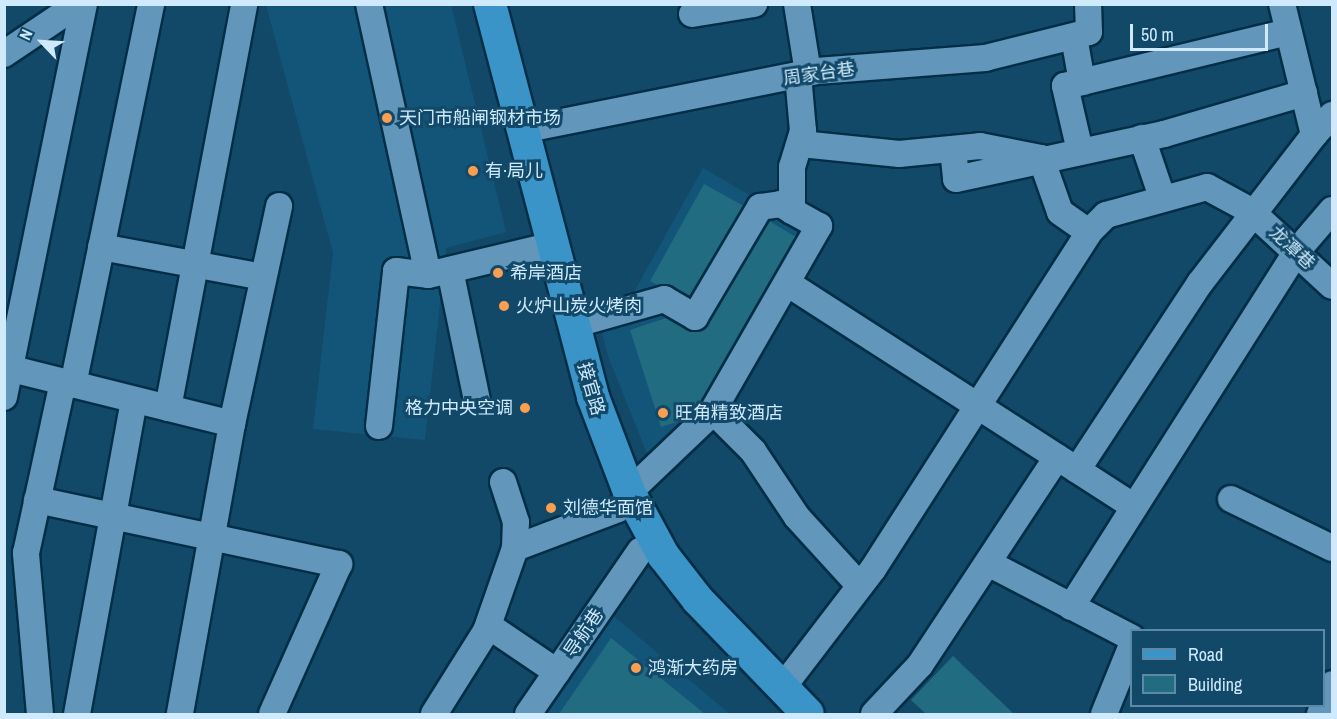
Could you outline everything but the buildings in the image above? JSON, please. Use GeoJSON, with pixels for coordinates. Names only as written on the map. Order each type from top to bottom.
{"type":"FeatureCollection","features":[{"type":"Feature","properties":{"kind":"main road","name":"接官路"},"geometry":{"type":"LineString","coordinates":[[472,4],[584,422],[623,500],[680,578],[782,701]]}},
{"type":"Feature","properties":{"kind":"main road","name":"接官路"},"geometry":{"type":"LineString","coordinates":[[490,4],[573,325],[623,500],[640,551],[678,605],[782,701],[808,714]]}},
{"type":"Feature","properties":{"kind":"street"},"geometry":{"type":"LineString","coordinates":[[4,54],[78,4]]}},
{"type":"Feature","properties":{"kind":"street"},"geometry":{"type":"LineString","coordinates":[[4,397],[8,368],[84,4]]}},
{"type":"Feature","properties":{"kind":"street"},"geometry":{"type":"LineString","coordinates":[[40,714],[26,553],[37,500],[101,247],[151,4]]}},
{"type":"Feature","properties":{"kind":"street"},"geometry":{"type":"LineString","coordinates":[[168,408],[244,4]]}},
{"type":"Feature","properties":{"kind":"street"},"geometry":{"type":"LineString","coordinates":[[369,4],[439,272],[477,400]]}},
{"type":"Feature","properties":{"kind":"street"},"geometry":{"type":"LineString","coordinates":[[692,14],[754,4]]}},
{"type":"Feature","properties":{"kind":"street"},"geometry":{"type":"LineString","coordinates":[[792,211],[792,167],[801,144],[803,74],[797,4]]}},
{"type":"Feature","properties":{"kind":"street"},"geometry":{"type":"LineString","coordinates":[[1082,82],[1074,37],[1089,32],[1088,4]]}},
{"type":"Feature","properties":{"kind":"street"},"geometry":{"type":"LineString","coordinates":[[1282,4],[1314,135]]}},
{"type":"Feature","properties":{"kind":"street"},"geometry":{"type":"LineString","coordinates":[[1080,151],[1065,86],[1289,32]]}},
{"type":"Feature","properties":{"kind":"street","name":"周家台巷"},"geometry":{"type":"LineString","coordinates":[[522,130],[803,74],[985,58],[1074,37]]}},
{"type":"Feature","properties":{"kind":"street"},"geometry":{"type":"LineString","coordinates":[[801,144],[899,154],[953,148],[956,179],[1041,158],[1142,138],[1304,93]]}},
{"type":"Feature","properties":{"kind":"street"},"geometry":{"type":"LineString","coordinates":[[874,714],[920,664],[988,563],[1067,464],[1251,211],[1332,115]]}},
{"type":"Feature","properties":{"kind":"street"},"geometry":{"type":"LineString","coordinates":[[1142,138],[1162,197]]}},
{"type":"Feature","properties":{"kind":"street"},"geometry":{"type":"LineString","coordinates":[[1041,158],[1060,212],[1089,232]]}},
{"type":"Feature","properties":{"kind":"street","name":"龙潭巷"},"geometry":{"type":"LineString","coordinates":[[782,701],[978,406],[1089,232],[1106,215],[1162,197],[1207,187],[1251,211],[1297,251],[1332,286]]}},
{"type":"Feature","properties":{"kind":"street"},"geometry":{"type":"LineString","coordinates":[[515,548],[623,500],[713,411],[819,226],[781,204],[760,207],[695,317],[664,299],[573,325]]}},
{"type":"Feature","properties":{"kind":"street"},"geometry":{"type":"LineString","coordinates":[[180,714],[232,424],[279,206]]}},
{"type":"Feature","properties":{"kind":"street"},"geometry":{"type":"LineString","coordinates":[[1071,607],[1132,505],[1297,251],[1332,210]]}},
{"type":"Feature","properties":{"kind":"street"},"geometry":{"type":"LineString","coordinates":[[101,247],[263,278]]}},
{"type":"Feature","properties":{"kind":"street"},"geometry":{"type":"LineString","coordinates":[[379,426],[396,271],[439,272],[536,249]]}},
{"type":"Feature","properties":{"kind":"street"},"geometry":{"type":"LineString","coordinates":[[786,284],[1132,505]]}},
{"type":"Feature","properties":{"kind":"street"},"geometry":{"type":"LineString","coordinates":[[8,368],[232,424]]}},
{"type":"Feature","properties":{"kind":"street"},"geometry":{"type":"LineString","coordinates":[[77,714],[134,400]]}},
{"type":"Feature","properties":{"kind":"street"},"geometry":{"type":"LineString","coordinates":[[713,411],[753,451],[797,517],[860,586]]}},
{"type":"Feature","properties":{"kind":"street"},"geometry":{"type":"LineString","coordinates":[[434,714],[489,626],[515,548],[516,522],[503,482]]}},
{"type":"Feature","properties":{"kind":"street"},"geometry":{"type":"LineString","coordinates":[[1231,499],[1332,548]]}},
{"type":"Feature","properties":{"kind":"street"},"geometry":{"type":"LineString","coordinates":[[37,500],[339,564],[272,714]]}},
{"type":"Feature","properties":{"kind":"street","name":"导航巷"},"geometry":{"type":"LineString","coordinates":[[528,714],[640,551]]}},
{"type":"Feature","properties":{"kind":"street"},"geometry":{"type":"LineString","coordinates":[[988,563],[1130,637]]}},
{"type":"Feature","properties":{"kind":"street"},"geometry":{"type":"LineString","coordinates":[[489,626],[557,672]]}},
{"type":"Feature","properties":{"kind":"street"},"geometry":{"type":"LineString","coordinates":[[1104,714],[1130,648]]}},
{"type":"Feature","properties":{"kind":"street"},"geometry":{"type":"LineString","coordinates":[[1325,702],[1332,684]]}},
{"type":"Feature","properties":{"kind":"shaded area","name":"天门市船闸钢材市场"},"geometry":{"type":"Polygon","coordinates":[[[266,5],[451,5],[506,232],[446,248],[425,440],[313,429],[333,253],[266,5]]]}},
{"type":"Feature","properties":{"kind":"shaded area"},"geometry":{"type":"Polygon","coordinates":[[[703,168],[814,233],[710,413],[652,466],[608,356],[594,302],[634,292],[703,168]]]}},
{"type":"Feature","properties":{"kind":"shaded area"},"geometry":{"type":"Polygon","coordinates":[[[610,613],[730,714],[541,714],[610,613]]]}},
{"type":"Feature","properties":{"kind":"place","name":"天门市船闸钢材市场"},"geometry":{"type":"Point","coordinates":[387,118]}},
{"type":"Feature","properties":{"kind":"place","name":"有·局儿"},"geometry":{"type":"Point","coordinates":[473,171]}},
{"type":"Feature","properties":{"kind":"place","name":"希岸酒店"},"geometry":{"type":"Point","coordinates":[498,273]}},
{"type":"Feature","properties":{"kind":"place","name":"火炉山炭火烤肉"},"geometry":{"type":"Point","coordinates":[504,306]}},
{"type":"Feature","properties":{"kind":"place","name":"格力中央空调"},"geometry":{"type":"Point","coordinates":[525,408]}},
{"type":"Feature","properties":{"kind":"place","name":"旺角精致酒店"},"geometry":{"type":"Point","coordinates":[663,413]}},
{"type":"Feature","properties":{"kind":"place","name":"刘德华面馆"},"geometry":{"type":"Point","coordinates":[551,508]}},
{"type":"Feature","properties":{"kind":"place","name":"鸿渐大药房"},"geometry":{"type":"Point","coordinates":[636,668]}}]}
